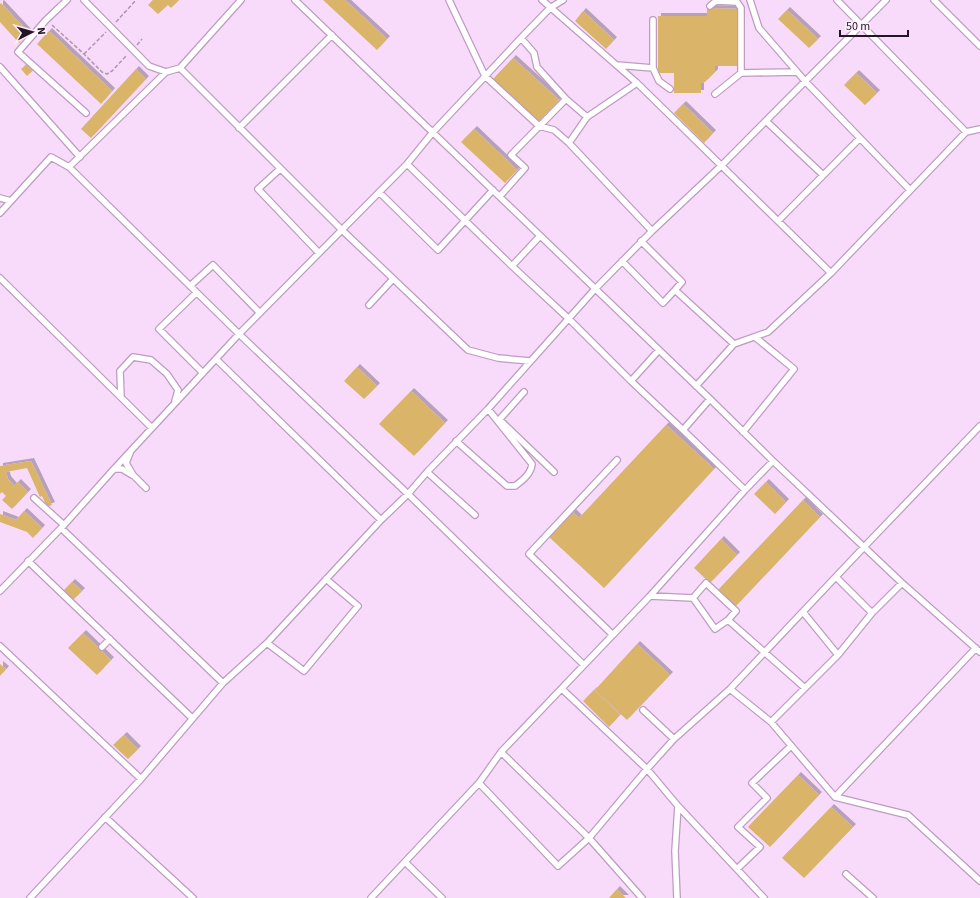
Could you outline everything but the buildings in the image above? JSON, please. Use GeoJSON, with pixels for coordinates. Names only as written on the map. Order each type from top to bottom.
{"type":"FeatureCollection","features":[{"type":"Feature","properties":{"kind":"lane"},"geometry":{"type":"LineString","coordinates":[[67,0],[46,20],[18,52],[86,113]]}},
{"type":"Feature","properties":{"kind":"lane"},"geometry":{"type":"LineString","coordinates":[[84,0],[149,66],[166,72]]}},
{"type":"Feature","properties":{"kind":"lane"},"geometry":{"type":"LineString","coordinates":[[69,167],[166,72],[180,68],[241,0]]}},
{"type":"Feature","properties":{"kind":"lane"},"geometry":{"type":"LineString","coordinates":[[295,0],[864,548],[978,650],[835,797]]}},
{"type":"Feature","properties":{"kind":"lane"},"geometry":{"type":"LineString","coordinates":[[449,0],[485,76],[539,126],[554,130],[652,230]]}},
{"type":"Feature","properties":{"kind":"lane"},"geometry":{"type":"LineString","coordinates":[[542,0],[617,65],[831,273]]}},
{"type":"Feature","properties":{"kind":"lane"},"geometry":{"type":"LineString","coordinates":[[0,591],[62,527],[114,468],[238,334],[407,164],[433,132],[550,8],[562,0]]}},
{"type":"Feature","properties":{"kind":"lane"},"geometry":{"type":"LineString","coordinates":[[750,0],[759,28],[805,81],[910,190]]}},
{"type":"Feature","properties":{"kind":"lane"},"geometry":{"type":"LineString","coordinates":[[837,0],[966,132]]}},
{"type":"Feature","properties":{"kind":"lane"},"geometry":{"type":"LineString","coordinates":[[30,898],[141,779],[223,683],[267,643],[381,520],[408,494],[456,441],[488,409],[595,289],[652,230],[721,166],[886,0]]}},
{"type":"Feature","properties":{"kind":"lane"},"geometry":{"type":"LineString","coordinates":[[934,0],[980,46]]}},
{"type":"Feature","properties":{"kind":"lane"},"geometry":{"type":"LineString","coordinates":[[710,6],[716,1],[737,2],[741,8],[741,73]]}},
{"type":"Feature","properties":{"kind":"lane"},"geometry":{"type":"LineString","coordinates":[[653,20],[653,68],[659,81],[670,89]]}},
{"type":"Feature","properties":{"kind":"lane"},"geometry":{"type":"LineString","coordinates":[[239,128],[332,35]]}},
{"type":"Feature","properties":{"kind":"lane"},"geometry":{"type":"LineString","coordinates":[[521,38],[534,53],[536,67],[587,117]]}},
{"type":"Feature","properties":{"kind":"lane"},"geometry":{"type":"LineString","coordinates":[[617,65],[653,68]]}},
{"type":"Feature","properties":{"kind":"lane"},"geometry":{"type":"LineString","coordinates":[[0,67],[80,157]]}},
{"type":"Feature","properties":{"kind":"lane"},"geometry":{"type":"LineString","coordinates":[[180,68],[342,230],[468,350],[498,358],[530,361]]}},
{"type":"Feature","properties":{"kind":"lane"},"geometry":{"type":"LineString","coordinates":[[715,94],[741,73],[797,72]]}},
{"type":"Feature","properties":{"kind":"lane"},"geometry":{"type":"LineString","coordinates":[[568,143],[587,117],[636,83]]}},
{"type":"Feature","properties":{"kind":"lane"},"geometry":{"type":"LineString","coordinates":[[500,196],[526,168],[511,154],[566,98]]}},
{"type":"Feature","properties":{"kind":"lane"},"geometry":{"type":"LineString","coordinates":[[766,121],[823,176]]}},
{"type":"Feature","properties":{"kind":"lane"},"geometry":{"type":"LineString","coordinates":[[696,386],[734,344],[768,332],[831,273],[966,132],[980,129]]}},
{"type":"Feature","properties":{"kind":"lane"},"geometry":{"type":"LineString","coordinates":[[778,221],[860,138]]}},
{"type":"Feature","properties":{"kind":"lane"},"geometry":{"type":"LineString","coordinates":[[0,213],[51,157],[69,167],[238,334],[408,494],[584,665]]}},
{"type":"Feature","properties":{"kind":"lane"},"geometry":{"type":"LineString","coordinates":[[407,164],[744,490]]}},
{"type":"Feature","properties":{"kind":"lane"},"geometry":{"type":"LineString","coordinates":[[280,169],[258,189],[319,253]]}},
{"type":"Feature","properties":{"kind":"lane"},"geometry":{"type":"LineString","coordinates":[[379,192],[438,250],[493,190]]}},
{"type":"Feature","properties":{"kind":"lane"},"geometry":{"type":"LineString","coordinates":[[0,198],[11,201]]}},
{"type":"Feature","properties":{"kind":"lane"},"geometry":{"type":"LineString","coordinates":[[512,266],[540,236]]}},
{"type":"Feature","properties":{"kind":"lane"},"geometry":{"type":"LineString","coordinates":[[622,262],[663,303],[675,290],[682,282],[641,241]]}},
{"type":"Feature","properties":{"kind":"lane"},"geometry":{"type":"LineString","coordinates":[[190,286],[213,265],[260,313]]}},
{"type":"Feature","properties":{"kind":"lane"},"geometry":{"type":"LineString","coordinates":[[0,278],[152,428]]}},
{"type":"Feature","properties":{"kind":"lane"},"geometry":{"type":"LineString","coordinates":[[369,305],[393,279]]}},
{"type":"Feature","properties":{"kind":"lane"},"geometry":{"type":"LineString","coordinates":[[675,290],[734,344]]}},
{"type":"Feature","properties":{"kind":"lane"},"geometry":{"type":"LineString","coordinates":[[196,292],[159,329],[203,373]]}},
{"type":"Feature","properties":{"kind":"lane"},"geometry":{"type":"LineString","coordinates":[[743,432],[794,369],[755,337]]}},
{"type":"Feature","properties":{"kind":"lane"},"geometry":{"type":"LineString","coordinates":[[631,381],[659,350]]}},
{"type":"Feature","properties":{"kind":"lane"},"geometry":{"type":"LineString","coordinates":[[121,398],[120,371],[133,357],[151,360],[167,374],[178,390],[175,403]]}},
{"type":"Feature","properties":{"kind":"lane"},"geometry":{"type":"LineString","coordinates":[[216,359],[381,520]]}},
{"type":"Feature","properties":{"kind":"lane"},"geometry":{"type":"LineString","coordinates":[[500,420],[524,392]]}},
{"type":"Feature","properties":{"kind":"lane"},"geometry":{"type":"LineString","coordinates":[[683,430],[710,399]]}},
{"type":"Feature","properties":{"kind":"lane"},"geometry":{"type":"LineString","coordinates":[[488,409],[554,472]]}},
{"type":"Feature","properties":{"kind":"lane"},"geometry":{"type":"LineString","coordinates":[[456,441],[507,486],[515,486],[523,480],[531,470],[532,464],[488,409]]}},
{"type":"Feature","properties":{"kind":"lane"},"geometry":{"type":"LineString","coordinates":[[479,783],[558,866],[589,838],[674,739],[730,689],[980,426]]}},
{"type":"Feature","properties":{"kind":"lane"},"geometry":{"type":"LineString","coordinates":[[132,449],[126,464],[133,475],[146,488]]}},
{"type":"Feature","properties":{"kind":"lane"},"geometry":{"type":"LineString","coordinates":[[613,635],[529,554],[618,460]]}},
{"type":"Feature","properties":{"kind":"lane"},"geometry":{"type":"LineString","coordinates":[[371,898],[479,783],[500,752],[650,596],[744,490],[773,461]]}},
{"type":"Feature","properties":{"kind":"lane"},"geometry":{"type":"LineString","coordinates":[[114,468],[122,469],[133,475]]}},
{"type":"Feature","properties":{"kind":"lane"},"geometry":{"type":"LineString","coordinates":[[427,472],[475,515]]}},
{"type":"Feature","properties":{"kind":"lane"},"geometry":{"type":"LineString","coordinates":[[34,498],[97,564],[223,683]]}},
{"type":"Feature","properties":{"kind":"lane"},"geometry":{"type":"LineString","coordinates":[[28,561],[192,718]]}},
{"type":"Feature","properties":{"kind":"lane"},"geometry":{"type":"LineString","coordinates":[[836,577],[872,613]]}},
{"type":"Feature","properties":{"kind":"lane"},"geometry":{"type":"LineString","coordinates":[[267,643],[304,671],[358,606],[326,579]]}},
{"type":"Feature","properties":{"kind":"lane"},"geometry":{"type":"LineString","coordinates":[[706,583],[736,611],[728,620],[715,629],[693,598],[706,583]]}},
{"type":"Feature","properties":{"kind":"lane"},"geometry":{"type":"LineString","coordinates":[[771,722],[838,655],[872,613],[902,583]]}},
{"type":"Feature","properties":{"kind":"lane"},"geometry":{"type":"LineString","coordinates":[[650,596],[693,598]]}},
{"type":"Feature","properties":{"kind":"lane"},"geometry":{"type":"LineString","coordinates":[[803,612],[838,655]]}},
{"type":"Feature","properties":{"kind":"lane"},"geometry":{"type":"LineString","coordinates":[[728,620],[806,688]]}},
{"type":"Feature","properties":{"kind":"lane"},"geometry":{"type":"LineString","coordinates":[[102,647],[110,639]]}},
{"type":"Feature","properties":{"kind":"lane"},"geometry":{"type":"LineString","coordinates":[[0,646],[141,779]]}},
{"type":"Feature","properties":{"kind":"lane"},"geometry":{"type":"LineString","coordinates":[[562,689],[647,769],[678,806],[764,898]]}},
{"type":"Feature","properties":{"kind":"lane"},"geometry":{"type":"LineString","coordinates":[[730,689],[771,722],[835,797],[908,815],[980,881]]}},
{"type":"Feature","properties":{"kind":"lane"},"geometry":{"type":"LineString","coordinates":[[643,710],[674,739]]}},
{"type":"Feature","properties":{"kind":"lane"},"geometry":{"type":"LineString","coordinates":[[737,869],[760,847],[738,827],[767,798],[752,783],[791,746]]}},
{"type":"Feature","properties":{"kind":"lane"},"geometry":{"type":"LineString","coordinates":[[500,752],[589,838],[642,898]]}},
{"type":"Feature","properties":{"kind":"lane"},"geometry":{"type":"LineString","coordinates":[[677,898],[675,851],[678,806]]}},
{"type":"Feature","properties":{"kind":"lane"},"geometry":{"type":"LineString","coordinates":[[105,817],[193,898]]}},
{"type":"Feature","properties":{"kind":"lane"},"geometry":{"type":"LineString","coordinates":[[405,862],[442,898]]}},
{"type":"Feature","properties":{"kind":"lane"},"geometry":{"type":"LineString","coordinates":[[846,874],[873,898]]}},
{"type":"Feature","properties":{"kind":"path"},"geometry":{"type":"LineString","coordinates":[[46,20],[102,72],[107,74],[112,71],[142,39]]}}]}
